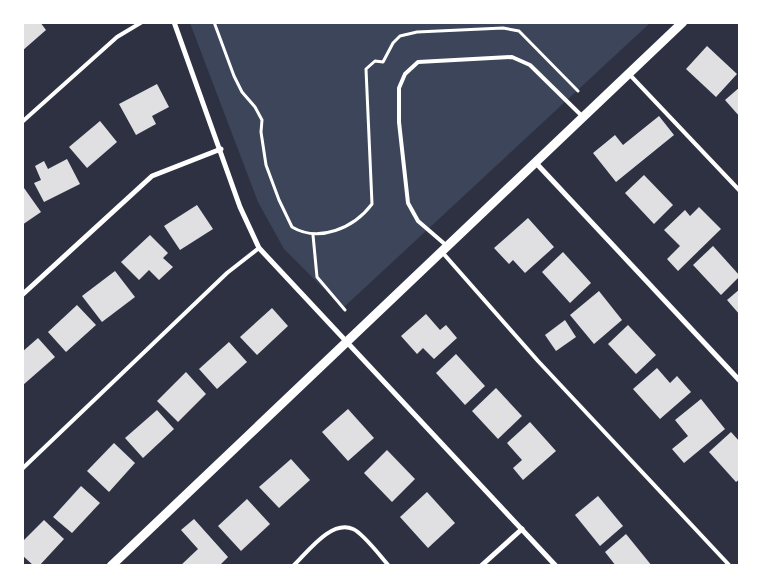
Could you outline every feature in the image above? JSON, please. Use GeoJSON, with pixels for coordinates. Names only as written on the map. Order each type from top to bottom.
{"type":"FeatureCollection","features":[{"type":"Feature","properties":{"kind":"street"},"geometry":{"type":"LineString","coordinates":[[174,22],[221,149],[240,207],[259,248],[556,566]]}},
{"type":"Feature","properties":{"kind":"street"},"geometry":{"type":"LineString","coordinates":[[111,566],[683,22]]}},
{"type":"Feature","properties":{"kind":"street"},"geometry":{"type":"LineString","coordinates":[[22,295],[152,176],[221,149]]}},
{"type":"Feature","properties":{"kind":"street"},"geometry":{"type":"LineString","coordinates":[[536,163],[740,381]]}},
{"type":"Feature","properties":{"kind":"street"},"geometry":{"type":"LineString","coordinates":[[481,566],[522,529]]}},
{"type":"Feature","properties":{"kind":"lane"},"geometry":{"type":"LineString","coordinates":[[22,122],[117,37],[142,22]]}},
{"type":"Feature","properties":{"kind":"lane"},"geometry":{"type":"LineString","coordinates":[[583,117],[530,65],[512,57],[418,62],[405,74],[399,88],[399,122],[408,203],[418,221],[445,250],[538,361],[730,566]]}},
{"type":"Feature","properties":{"kind":"lane"},"geometry":{"type":"LineString","coordinates":[[628,73],[740,191]]}},
{"type":"Feature","properties":{"kind":"lane"},"geometry":{"type":"LineString","coordinates":[[22,469],[227,274],[259,248]]}},
{"type":"Feature","properties":{"kind":"lane"},"geometry":{"type":"LineString","coordinates":[[293,566],[328,533],[341,527],[354,529],[389,566]]}},
{"type":"Feature","properties":{"kind":"path"},"geometry":{"type":"LineString","coordinates":[[214,22],[234,76],[242,92],[255,107],[262,120],[261,132],[266,165],[279,200],[292,227],[313,235],[336,231],[366,213],[372,204],[366,69],[375,61],[384,62],[392,43],[400,36],[417,32],[503,28],[519,31],[578,91]]}},
{"type":"Feature","properties":{"kind":"path"},"geometry":{"type":"LineString","coordinates":[[313,235],[317,277],[345,310]]}},
{"type":"Feature","properties":{"kind":"shaded area"},"geometry":{"type":"Polygon","coordinates":[[[190,23],[650,23],[343,308],[284,249],[258,202],[190,23]]]}},
{"type":"Feature","properties":{"kind":"building"},"geometry":{"type":"Polygon","coordinates":[[[22,22],[40,22],[46,30],[22,51],[22,22]]]}},
{"type":"Feature","properties":{"kind":"building"},"geometry":{"type":"Polygon","coordinates":[[[707,46],[737,74],[716,97],[686,69],[707,46]]]}},
{"type":"Feature","properties":{"kind":"building"},"geometry":{"type":"Polygon","coordinates":[[[157,84],[169,107],[152,116],[156,124],[136,135],[119,104],[157,84]]]}},
{"type":"Feature","properties":{"kind":"building"},"geometry":{"type":"Polygon","coordinates":[[[740,87],[740,117],[725,100],[740,87]]]}},
{"type":"Feature","properties":{"kind":"building"},"geometry":{"type":"Polygon","coordinates":[[[659,116],[674,135],[616,182],[593,153],[615,135],[623,145],[659,116]]]}},
{"type":"Feature","properties":{"kind":"building"},"geometry":{"type":"Polygon","coordinates":[[[100,121],[117,142],[87,168],[69,147],[100,121]]]}},
{"type":"Feature","properties":{"kind":"building"},"geometry":{"type":"Polygon","coordinates":[[[67,159],[80,184],[44,202],[34,183],[41,180],[35,166],[44,161],[48,169],[67,159]]]}},
{"type":"Feature","properties":{"kind":"building"},"geometry":{"type":"Polygon","coordinates":[[[644,175],[673,205],[654,224],[625,193],[644,175]]]}},
{"type":"Feature","properties":{"kind":"building"},"geometry":{"type":"Polygon","coordinates":[[[24,188],[41,212],[22,225],[22,189],[24,188]]]}},
{"type":"Feature","properties":{"kind":"building"},"geometry":{"type":"Polygon","coordinates":[[[197,205],[213,229],[180,250],[164,226],[197,205]]]}},
{"type":"Feature","properties":{"kind":"building"},"geometry":{"type":"Polygon","coordinates":[[[699,207],[721,229],[678,271],[667,259],[680,246],[664,230],[685,210],[690,216],[699,207]]]}},
{"type":"Feature","properties":{"kind":"building"},"geometry":{"type":"Polygon","coordinates":[[[528,218],[554,247],[525,273],[513,260],[509,264],[494,248],[528,218]]]}},
{"type":"Feature","properties":{"kind":"building"},"geometry":{"type":"Polygon","coordinates":[[[150,235],[168,253],[163,258],[173,267],[159,280],[149,270],[139,280],[121,262],[150,235]]]}},
{"type":"Feature","properties":{"kind":"building"},"geometry":{"type":"Polygon","coordinates":[[[713,246],[740,276],[721,295],[693,265],[713,246]]]}},
{"type":"Feature","properties":{"kind":"building"},"geometry":{"type":"Polygon","coordinates":[[[563,252],[591,283],[570,303],[542,272],[563,252]]]}},
{"type":"Feature","properties":{"kind":"building"},"geometry":{"type":"Polygon","coordinates":[[[115,271],[135,297],[102,322],[82,296],[115,271]]]}},
{"type":"Feature","properties":{"kind":"building"},"geometry":{"type":"Polygon","coordinates":[[[740,289],[740,315],[727,300],[740,289]]]}},
{"type":"Feature","properties":{"kind":"building"},"geometry":{"type":"Polygon","coordinates":[[[599,291],[622,320],[594,344],[570,315],[599,291]]]}},
{"type":"Feature","properties":{"kind":"building"},"geometry":{"type":"Polygon","coordinates":[[[77,305],[96,325],[66,352],[48,332],[77,305]]]}},
{"type":"Feature","properties":{"kind":"building"},"geometry":{"type":"Polygon","coordinates":[[[272,308],[288,326],[257,355],[240,337],[272,308]]]}},
{"type":"Feature","properties":{"kind":"building"},"geometry":{"type":"Polygon","coordinates":[[[426,314],[440,330],[446,325],[457,338],[434,359],[423,348],[417,354],[401,336],[426,314]]]}},
{"type":"Feature","properties":{"kind":"building"},"geometry":{"type":"Polygon","coordinates":[[[565,320],[576,337],[556,351],[545,335],[565,320]]]}},
{"type":"Feature","properties":{"kind":"building"},"geometry":{"type":"Polygon","coordinates":[[[628,325],[656,355],[636,374],[608,344],[628,325]]]}},
{"type":"Feature","properties":{"kind":"building"},"geometry":{"type":"Polygon","coordinates":[[[38,338],[55,357],[23,385],[22,352],[38,338]]]}},
{"type":"Feature","properties":{"kind":"building"},"geometry":{"type":"Polygon","coordinates":[[[229,342],[247,362],[217,389],[199,369],[229,342]]]}},
{"type":"Feature","properties":{"kind":"building"},"geometry":{"type":"Polygon","coordinates":[[[456,354],[485,386],[465,405],[436,373],[456,354]]]}},
{"type":"Feature","properties":{"kind":"building"},"geometry":{"type":"Polygon","coordinates":[[[657,368],[670,383],[677,376],[691,392],[660,419],[633,389],[657,368]]]}},
{"type":"Feature","properties":{"kind":"building"},"geometry":{"type":"Polygon","coordinates":[[[186,372],[206,394],[178,422],[157,401],[186,372]]]}},
{"type":"Feature","properties":{"kind":"building"},"geometry":{"type":"Polygon","coordinates":[[[496,388],[522,416],[498,439],[472,411],[496,388]]]}},
{"type":"Feature","properties":{"kind":"building"},"geometry":{"type":"Polygon","coordinates":[[[701,399],[725,429],[684,463],[672,449],[688,436],[675,420],[701,399]]]}},
{"type":"Feature","properties":{"kind":"building"},"geometry":{"type":"Polygon","coordinates":[[[348,409],[374,438],[348,461],[322,432],[348,409]]]}},
{"type":"Feature","properties":{"kind":"building"},"geometry":{"type":"Polygon","coordinates":[[[157,410],[174,429],[143,458],[125,438],[157,410]]]}},
{"type":"Feature","properties":{"kind":"building"},"geometry":{"type":"Polygon","coordinates":[[[530,422],[556,451],[523,480],[513,468],[522,460],[507,443],[530,422]]]}},
{"type":"Feature","properties":{"kind":"building"},"geometry":{"type":"Polygon","coordinates":[[[731,432],[740,442],[740,479],[736,482],[709,452],[731,432]]]}},
{"type":"Feature","properties":{"kind":"building"},"geometry":{"type":"Polygon","coordinates":[[[114,443],[135,463],[109,492],[87,471],[114,443]]]}},
{"type":"Feature","properties":{"kind":"building"},"geometry":{"type":"Polygon","coordinates":[[[387,450],[415,479],[392,502],[364,473],[387,450]]]}},
{"type":"Feature","properties":{"kind":"building"},"geometry":{"type":"Polygon","coordinates":[[[291,459],[310,480],[279,508],[259,487],[291,459]]]}},
{"type":"Feature","properties":{"kind":"building"},"geometry":{"type":"Polygon","coordinates":[[[81,486],[100,503],[72,533],[53,517],[81,486]]]}},
{"type":"Feature","properties":{"kind":"building"},"geometry":{"type":"Polygon","coordinates":[[[427,492],[455,523],[428,548],[400,517],[427,492]]]}},
{"type":"Feature","properties":{"kind":"building"},"geometry":{"type":"Polygon","coordinates":[[[598,496],[623,526],[600,546],[575,515],[598,496]]]}},
{"type":"Feature","properties":{"kind":"building"},"geometry":{"type":"Polygon","coordinates":[[[247,499],[270,524],[241,551],[218,526],[247,499]]]}},
{"type":"Feature","properties":{"kind":"building"},"geometry":{"type":"Polygon","coordinates":[[[194,519],[228,557],[219,566],[180,566],[198,549],[181,530],[194,519]]]}},
{"type":"Feature","properties":{"kind":"building"},"geometry":{"type":"Polygon","coordinates":[[[44,520],[64,539],[39,566],[34,566],[22,555],[22,542],[44,520]]]}},
{"type":"Feature","properties":{"kind":"building"},"geometry":{"type":"Polygon","coordinates":[[[626,534],[652,566],[616,566],[605,552],[626,534]]]}}]}
